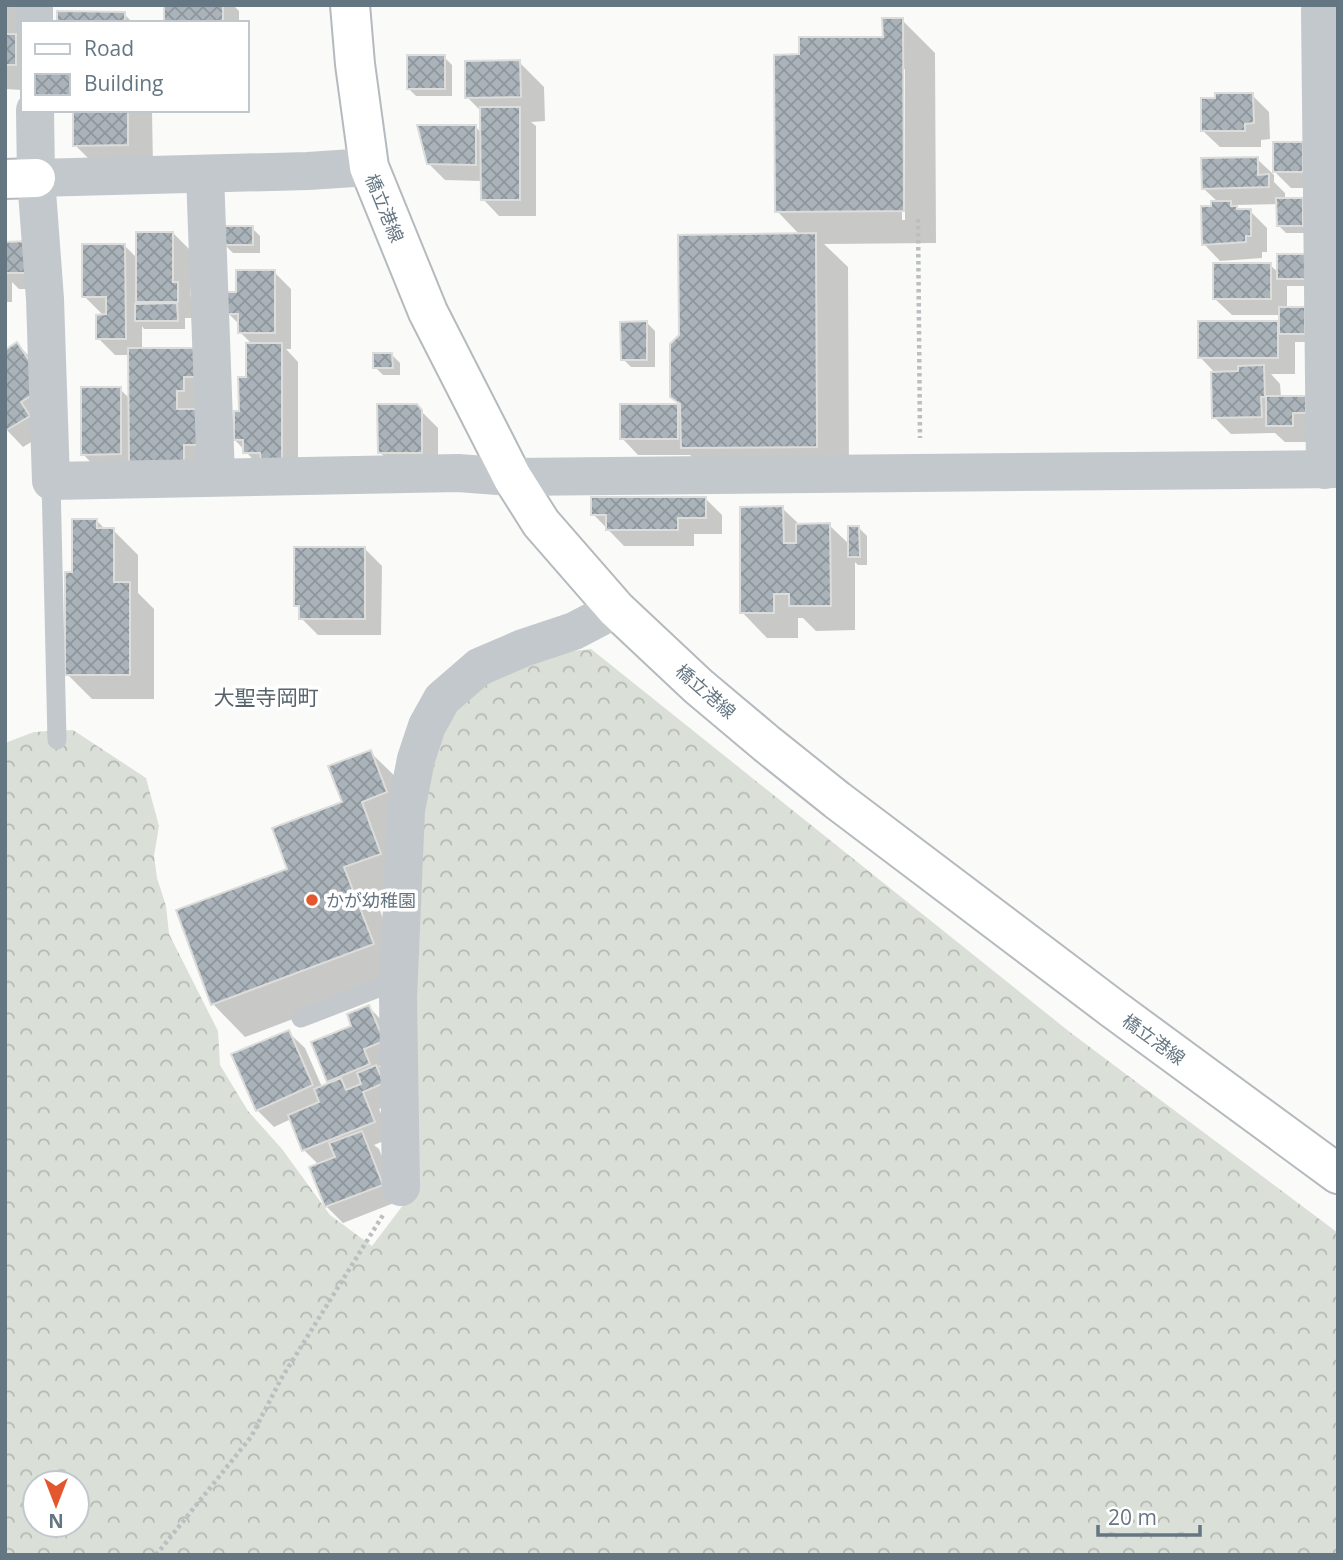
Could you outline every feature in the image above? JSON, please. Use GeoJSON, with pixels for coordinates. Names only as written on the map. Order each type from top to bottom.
{"type":"FeatureCollection","features":[{"type":"Feature","properties":{"kind":"main road","name":"橋立港線"},"geometry":{"type":"LineString","coordinates":[[349,5],[369,167],[428,312],[512,477],[541,523],[616,609],[698,686],[837,800],[1112,1008],[1338,1174]]}},
{"type":"Feature","properties":{"kind":"street"},"geometry":{"type":"LineString","coordinates":[[35,112],[21,178],[45,299],[51,481],[458,474],[512,477],[1331,470],[1329,116],[1318,7]]}},
{"type":"Feature","properties":{"kind":"street"},"geometry":{"type":"LineString","coordinates":[[21,178],[309,172],[369,167]]}},
{"type":"Feature","properties":{"kind":"street"},"geometry":{"type":"LineString","coordinates":[[205,174],[216,477]]}},
{"type":"Feature","properties":{"kind":"street"},"geometry":{"type":"LineString","coordinates":[[401,1188],[399,980],[406,810],[416,759],[428,726],[442,699],[479,667],[523,648],[574,631],[616,609]]}},
{"type":"Feature","properties":{"kind":"lane"},"geometry":{"type":"LineString","coordinates":[[51,481],[57,740]]}},
{"type":"Feature","properties":{"kind":"lane"},"geometry":{"type":"LineString","coordinates":[[301,1018],[399,980]]}},
{"type":"Feature","properties":{"kind":"path"},"geometry":{"type":"LineString","coordinates":[[918,219],[920,474]]}},
{"type":"Feature","properties":{"kind":"path"},"geometry":{"type":"LineString","coordinates":[[156,1555],[251,1437],[281,1378],[401,1188]]}},
{"type":"Feature","properties":{"kind":"green space"},"geometry":{"type":"Polygon","coordinates":[[[591,649],[1071,1033],[1338,1233],[1338,1555],[5,1555],[5,743],[34,732],[73,730],[146,778],[159,826],[154,856],[157,878],[166,906],[169,934],[218,1031],[220,1065],[248,1111],[282,1149],[330,1215],[372,1246],[413,1192],[413,1039],[426,771],[458,695],[545,654],[591,649]]]}},
{"type":"Feature","properties":{"kind":"building"},"geometry":{"type":"Polygon","coordinates":[[[164,5],[223,5],[223,21],[164,21],[164,5]]]}},
{"type":"Feature","properties":{"kind":"building"},"geometry":{"type":"Polygon","coordinates":[[[57,11],[125,12],[125,21],[57,21],[57,11]]]}},
{"type":"Feature","properties":{"kind":"building"},"geometry":{"type":"Polygon","coordinates":[[[882,18],[903,18],[904,211],[775,212],[774,55],[799,54],[799,37],[883,37],[882,18]]]}},
{"type":"Feature","properties":{"kind":"building"},"geometry":{"type":"Polygon","coordinates":[[[5,34],[16,34],[16,65],[5,65],[5,34]]]}},
{"type":"Feature","properties":{"kind":"building"},"geometry":{"type":"Polygon","coordinates":[[[407,55],[445,55],[445,89],[407,89],[407,55]]]}},
{"type":"Feature","properties":{"kind":"building"},"geometry":{"type":"Polygon","coordinates":[[[520,60],[521,97],[465,98],[465,61],[520,60]]]}},
{"type":"Feature","properties":{"kind":"building"},"geometry":{"type":"Polygon","coordinates":[[[1215,93],[1253,93],[1254,123],[1245,124],[1245,131],[1201,131],[1201,98],[1215,98],[1215,93]]]}},
{"type":"Feature","properties":{"kind":"building"},"geometry":{"type":"Polygon","coordinates":[[[480,107],[520,107],[520,200],[481,200],[480,107]]]}},
{"type":"Feature","properties":{"kind":"building"},"geometry":{"type":"Polygon","coordinates":[[[73,112],[128,112],[128,145],[73,146],[73,112]]]}},
{"type":"Feature","properties":{"kind":"building"},"geometry":{"type":"Polygon","coordinates":[[[417,125],[476,125],[476,165],[427,164],[417,125]]]}},
{"type":"Feature","properties":{"kind":"building"},"geometry":{"type":"Polygon","coordinates":[[[1273,142],[1303,142],[1303,172],[1273,172],[1273,142]]]}},
{"type":"Feature","properties":{"kind":"building"},"geometry":{"type":"Polygon","coordinates":[[[1258,157],[1258,175],[1269,174],[1269,187],[1202,189],[1201,158],[1258,157]]]}},
{"type":"Feature","properties":{"kind":"building"},"geometry":{"type":"Polygon","coordinates":[[[1276,198],[1303,198],[1303,226],[1277,226],[1276,198]]]}},
{"type":"Feature","properties":{"kind":"building"},"geometry":{"type":"Polygon","coordinates":[[[1211,201],[1231,201],[1231,206],[1237,206],[1237,209],[1251,209],[1251,236],[1246,236],[1246,242],[1202,245],[1201,206],[1211,206],[1211,201]]]}},
{"type":"Feature","properties":{"kind":"building"},"geometry":{"type":"Polygon","coordinates":[[[223,226],[253,226],[253,245],[223,245],[223,226]]]}},
{"type":"Feature","properties":{"kind":"building"},"geometry":{"type":"Polygon","coordinates":[[[136,232],[173,232],[173,282],[178,282],[178,302],[136,302],[136,232]]]}},
{"type":"Feature","properties":{"kind":"building"},"geometry":{"type":"Polygon","coordinates":[[[816,233],[817,447],[681,448],[680,404],[670,397],[670,344],[679,335],[678,235],[816,233]]]}},
{"type":"Feature","properties":{"kind":"building"},"geometry":{"type":"Polygon","coordinates":[[[31,241],[31,273],[5,273],[5,242],[31,241]]]}},
{"type":"Feature","properties":{"kind":"building"},"geometry":{"type":"Polygon","coordinates":[[[82,244],[125,244],[126,339],[96,339],[96,315],[106,314],[106,297],[82,297],[82,244]]]}},
{"type":"Feature","properties":{"kind":"building"},"geometry":{"type":"Polygon","coordinates":[[[1277,254],[1306,254],[1306,279],[1277,279],[1277,254]]]}},
{"type":"Feature","properties":{"kind":"building"},"geometry":{"type":"Polygon","coordinates":[[[1213,263],[1271,263],[1271,299],[1213,299],[1213,263]]]}},
{"type":"Feature","properties":{"kind":"building"},"geometry":{"type":"Polygon","coordinates":[[[236,270],[275,270],[275,333],[238,333],[238,314],[226,314],[226,292],[236,292],[236,270]]]}},
{"type":"Feature","properties":{"kind":"building"},"geometry":{"type":"Polygon","coordinates":[[[177,303],[178,321],[135,321],[135,304],[177,303]]]}},
{"type":"Feature","properties":{"kind":"building"},"geometry":{"type":"Polygon","coordinates":[[[1279,307],[1305,307],[1305,334],[1279,334],[1279,307]]]}},
{"type":"Feature","properties":{"kind":"building"},"geometry":{"type":"Polygon","coordinates":[[[647,321],[647,360],[621,360],[620,322],[647,321]]]}},
{"type":"Feature","properties":{"kind":"building"},"geometry":{"type":"Polygon","coordinates":[[[1198,321],[1278,321],[1278,358],[1198,358],[1198,321]]]}},
{"type":"Feature","properties":{"kind":"building"},"geometry":{"type":"Polygon","coordinates":[[[17,342],[36,371],[32,395],[21,402],[30,416],[5,431],[5,350],[17,342]]]}},
{"type":"Feature","properties":{"kind":"building"},"geometry":{"type":"Polygon","coordinates":[[[246,343],[282,343],[282,459],[261,460],[260,453],[243,453],[243,440],[234,440],[234,411],[239,411],[238,377],[246,377],[246,343]]]}},
{"type":"Feature","properties":{"kind":"building"},"geometry":{"type":"Polygon","coordinates":[[[128,348],[197,348],[197,377],[184,377],[184,391],[177,391],[177,409],[197,409],[197,445],[184,445],[184,464],[129,465],[128,348]]]}},
{"type":"Feature","properties":{"kind":"building"},"geometry":{"type":"Polygon","coordinates":[[[373,353],[392,353],[393,368],[373,368],[373,353]]]}},
{"type":"Feature","properties":{"kind":"building"},"geometry":{"type":"Polygon","coordinates":[[[1264,365],[1265,397],[1261,397],[1262,417],[1212,418],[1211,372],[1238,371],[1238,366],[1264,365]]]}},
{"type":"Feature","properties":{"kind":"building"},"geometry":{"type":"Polygon","coordinates":[[[81,387],[121,387],[121,454],[81,455],[81,387]]]}},
{"type":"Feature","properties":{"kind":"building"},"geometry":{"type":"Polygon","coordinates":[[[1266,396],[1306,396],[1306,413],[1293,413],[1293,426],[1266,426],[1266,396]]]}},
{"type":"Feature","properties":{"kind":"building"},"geometry":{"type":"Polygon","coordinates":[[[377,404],[417,404],[422,410],[422,453],[378,453],[377,404]]]}},
{"type":"Feature","properties":{"kind":"building"},"geometry":{"type":"Polygon","coordinates":[[[620,404],[678,404],[678,439],[620,439],[620,404]]]}},
{"type":"Feature","properties":{"kind":"building"},"geometry":{"type":"Polygon","coordinates":[[[591,497],[706,497],[706,518],[678,518],[678,530],[606,530],[606,515],[591,515],[591,497]]]}},
{"type":"Feature","properties":{"kind":"building"},"geometry":{"type":"Polygon","coordinates":[[[783,506],[784,543],[796,543],[796,524],[830,523],[831,606],[789,606],[789,594],[774,594],[774,613],[740,613],[740,507],[783,506]]]}},
{"type":"Feature","properties":{"kind":"building"},"geometry":{"type":"Polygon","coordinates":[[[72,519],[97,519],[97,528],[114,528],[114,582],[130,582],[130,675],[65,675],[65,572],[72,572],[72,519]]]}},
{"type":"Feature","properties":{"kind":"building"},"geometry":{"type":"Polygon","coordinates":[[[848,526],[859,526],[860,557],[848,557],[848,526]]]}},
{"type":"Feature","properties":{"kind":"building"},"geometry":{"type":"Polygon","coordinates":[[[294,547],[365,547],[365,619],[299,619],[299,606],[294,606],[294,547]]]}},
{"type":"Feature","properties":{"kind":"building"},"geometry":{"type":"Polygon","coordinates":[[[371,750],[387,792],[362,802],[381,854],[344,867],[374,944],[211,1005],[176,910],[287,869],[272,828],[342,802],[328,766],[371,750]]]}},
{"type":"Feature","properties":{"kind":"building"},"geometry":{"type":"Polygon","coordinates":[[[369,1005],[384,1041],[364,1049],[370,1064],[327,1082],[311,1042],[351,1026],[347,1014],[369,1005]]]}},
{"type":"Feature","properties":{"kind":"building"},"geometry":{"type":"Polygon","coordinates":[[[289,1030],[313,1085],[256,1111],[231,1054],[289,1030]]]}},
{"type":"Feature","properties":{"kind":"building"},"geometry":{"type":"Polygon","coordinates":[[[376,1065],[384,1083],[363,1092],[375,1122],[302,1151],[288,1115],[319,1102],[314,1089],[341,1078],[346,1090],[361,1084],[357,1073],[376,1065]]]}},
{"type":"Feature","properties":{"kind":"building"},"geometry":{"type":"Polygon","coordinates":[[[362,1131],[383,1185],[325,1207],[309,1167],[335,1157],[329,1143],[362,1131]]]}},
{"type":"Feature","properties":{"kind":"place","name":"かが幼稚園"},"geometry":{"type":"Point","coordinates":[312,900]}},
{"type":"Feature","properties":{"kind":"district","name":"大聖寺岡町"},"geometry":{"type":"Point","coordinates":[266,697]}}]}
